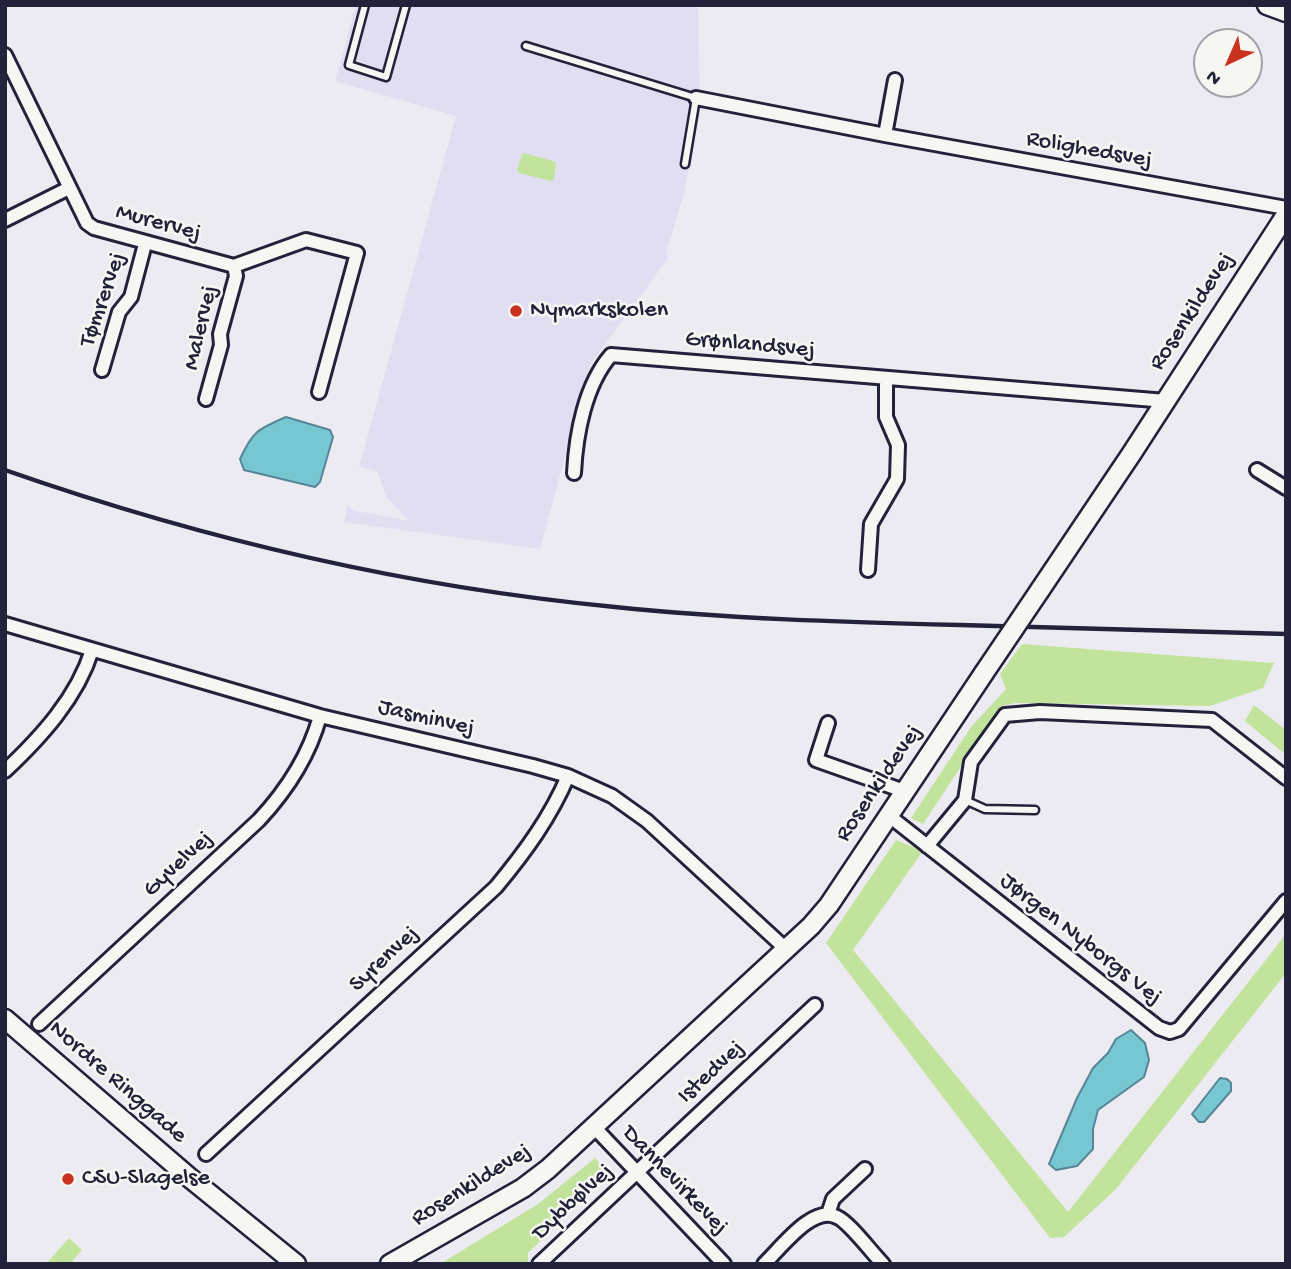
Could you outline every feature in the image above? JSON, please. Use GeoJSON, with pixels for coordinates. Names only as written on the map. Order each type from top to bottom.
{"type":"FeatureCollection","features":[{"type":"Feature","properties":{"kind":"street","name":"Murervej"},"geometry":{"type":"LineString","coordinates":[[5,55],[87,223],[94,228],[145,244],[234,266]]}},
{"type":"Feature","properties":{"kind":"street"},"geometry":{"type":"LineString","coordinates":[[885,135],[895,80]]}},
{"type":"Feature","properties":{"kind":"street","name":"Rolighedsvej"},"geometry":{"type":"LineString","coordinates":[[696,98],[1286,208]]}},
{"type":"Feature","properties":{"kind":"street"},"geometry":{"type":"LineString","coordinates":[[5,219],[69,188]]}},
{"type":"Feature","properties":{"kind":"street","name":"Rosenkildevej"},"geometry":{"type":"LineString","coordinates":[[390,1264],[523,1188],[548,1169],[787,950],[829,905],[1166,401],[1286,215]]}},
{"type":"Feature","properties":{"kind":"street"},"geometry":{"type":"LineString","coordinates":[[234,266],[306,240],[356,253],[319,392]]}},
{"type":"Feature","properties":{"kind":"street","name":"Tømrervej"},"geometry":{"type":"LineString","coordinates":[[102,370],[119,312],[131,297],[145,244]]}},
{"type":"Feature","properties":{"kind":"street","name":"Malervej"},"geometry":{"type":"LineString","coordinates":[[206,399],[236,276],[234,266]]}},
{"type":"Feature","properties":{"kind":"street","name":"Grønlandsvej"},"geometry":{"type":"LineString","coordinates":[[574,473],[575,447],[592,386],[601,367],[611,355],[1166,401]]}},
{"type":"Feature","properties":{"kind":"street"},"geometry":{"type":"LineString","coordinates":[[868,570],[870,524],[897,478],[898,445],[886,417],[886,379]]}},
{"type":"Feature","properties":{"kind":"street"},"geometry":{"type":"LineString","coordinates":[[1257,470],[1286,488]]}},
{"type":"Feature","properties":{"kind":"street","name":"Jasminvej"},"geometry":{"type":"LineString","coordinates":[[5,624],[320,716],[533,765],[568,776],[612,796],[647,821],[787,950]]}},
{"type":"Feature","properties":{"kind":"street"},"geometry":{"type":"LineString","coordinates":[[5,771],[37,741],[58,715],[88,664],[92,650]]}},
{"type":"Feature","properties":{"kind":"street"},"geometry":{"type":"LineString","coordinates":[[927,846],[965,800],[971,762],[1005,715],[1040,712],[1212,720],[1286,778]]}},
{"type":"Feature","properties":{"kind":"street","name":"Gyvelvej"},"geometry":{"type":"LineString","coordinates":[[39,1024],[275,803],[297,770],[315,734],[320,716]]}},
{"type":"Feature","properties":{"kind":"street"},"geometry":{"type":"LineString","coordinates":[[828,723],[816,760],[904,791]]}},
{"type":"Feature","properties":{"kind":"street","name":"Syrenvej"},"geometry":{"type":"LineString","coordinates":[[206,1154],[496,887],[543,826],[568,776]]}},
{"type":"Feature","properties":{"kind":"street","name":"Jørgen Nyborgs Vej"},"geometry":{"type":"LineString","coordinates":[[888,815],[1159,1028],[1170,1032],[1180,1029],[1286,901]]}},
{"type":"Feature","properties":{"kind":"street","name":"Istedvej"},"geometry":{"type":"LineString","coordinates":[[637,1173],[816,1004]]}},
{"type":"Feature","properties":{"kind":"street","name":"Nordre Ringgade"},"geometry":{"type":"LineString","coordinates":[[5,1019],[190,1178],[296,1264]]}},
{"type":"Feature","properties":{"kind":"street","name":"Dannevirkevej"},"geometry":{"type":"LineString","coordinates":[[594,1127],[724,1264]]}},
{"type":"Feature","properties":{"kind":"street"},"geometry":{"type":"LineString","coordinates":[[828,1214],[833,1199],[865,1169]]}},
{"type":"Feature","properties":{"kind":"street","name":"Dybbølvej"},"geometry":{"type":"LineString","coordinates":[[539,1264],[637,1173]]}},
{"type":"Feature","properties":{"kind":"street"},"geometry":{"type":"LineString","coordinates":[[764,1264],[811,1217],[828,1214],[839,1217],[883,1264]]}},
{"type":"Feature","properties":{"kind":"lane"},"geometry":{"type":"LineString","coordinates":[[365,5],[349,65],[386,77],[406,5]]}},
{"type":"Feature","properties":{"kind":"lane"},"geometry":{"type":"LineString","coordinates":[[526,46],[696,98],[685,164]]}},
{"type":"Feature","properties":{"kind":"lane"},"geometry":{"type":"LineString","coordinates":[[965,800],[985,809],[1035,810]]}},
{"type":"Feature","properties":{"kind":"shaded area","name":"Nymarkskolen"},"geometry":{"type":"Polygon","coordinates":[[[356,5],[698,5],[700,112],[684,194],[666,254],[669,257],[590,365],[540,549],[344,522],[348,505],[352,510],[409,521],[387,498],[377,471],[359,467],[456,116],[335,81],[356,5]]]}},
{"type":"Feature","properties":{"kind":"green space"},"geometry":{"type":"Polygon","coordinates":[[[524,153],[556,162],[554,180],[519,173],[517,170],[524,153]]]}},
{"type":"Feature","properties":{"kind":"green space"},"geometry":{"type":"Polygon","coordinates":[[[1022,644],[1274,663],[1263,688],[1210,706],[1016,703],[1001,706],[923,824],[911,818],[971,727],[1006,689],[1000,674],[1022,644]]]}},
{"type":"Feature","properties":{"kind":"green space"},"geometry":{"type":"Polygon","coordinates":[[[1254,705],[1286,730],[1286,755],[1245,721],[1254,705]]]}},
{"type":"Feature","properties":{"kind":"green space"},"geometry":{"type":"Polygon","coordinates":[[[896,840],[923,851],[853,950],[1068,1212],[1286,934],[1286,973],[1116,1189],[1064,1237],[1050,1238],[826,943],[896,840]]]}},
{"type":"Feature","properties":{"kind":"green space"},"geometry":{"type":"Polygon","coordinates":[[[595,1158],[609,1174],[528,1253],[528,1264],[440,1264],[538,1204],[595,1158]]]}},
{"type":"Feature","properties":{"kind":"green space"},"geometry":{"type":"Polygon","coordinates":[[[69,1238],[82,1250],[70,1264],[46,1264],[69,1238]]]}},
{"type":"Feature","properties":{"kind":"water"},"geometry":{"type":"Polygon","coordinates":[[[286,417],[330,430],[333,437],[320,482],[315,487],[244,470],[240,459],[249,442],[263,428],[286,417]]]}},
{"type":"Feature","properties":{"kind":"water"},"geometry":{"type":"Polygon","coordinates":[[[1131,1030],[1145,1043],[1149,1060],[1144,1077],[1098,1110],[1093,1129],[1093,1149],[1077,1166],[1056,1170],[1049,1164],[1093,1068],[1108,1053],[1116,1039],[1131,1030]]]}},
{"type":"Feature","properties":{"kind":"water"},"geometry":{"type":"Polygon","coordinates":[[[1220,1078],[1231,1083],[1231,1091],[1204,1122],[1199,1122],[1192,1114],[1220,1078]]]}},
{"type":"Feature","properties":{"kind":"railway"},"geometry":{"type":"LineString","coordinates":[[5,470],[154,518],[306,557],[460,587],[537,598],[658,611],[787,619],[1286,634]]}},
{"type":"Feature","properties":{"kind":"place","name":"Nymarkskolen"},"geometry":{"type":"Point","coordinates":[516,311]}},
{"type":"Feature","properties":{"kind":"place","name":"CSU-Slagelse"},"geometry":{"type":"Point","coordinates":[68,1179]}}]}
